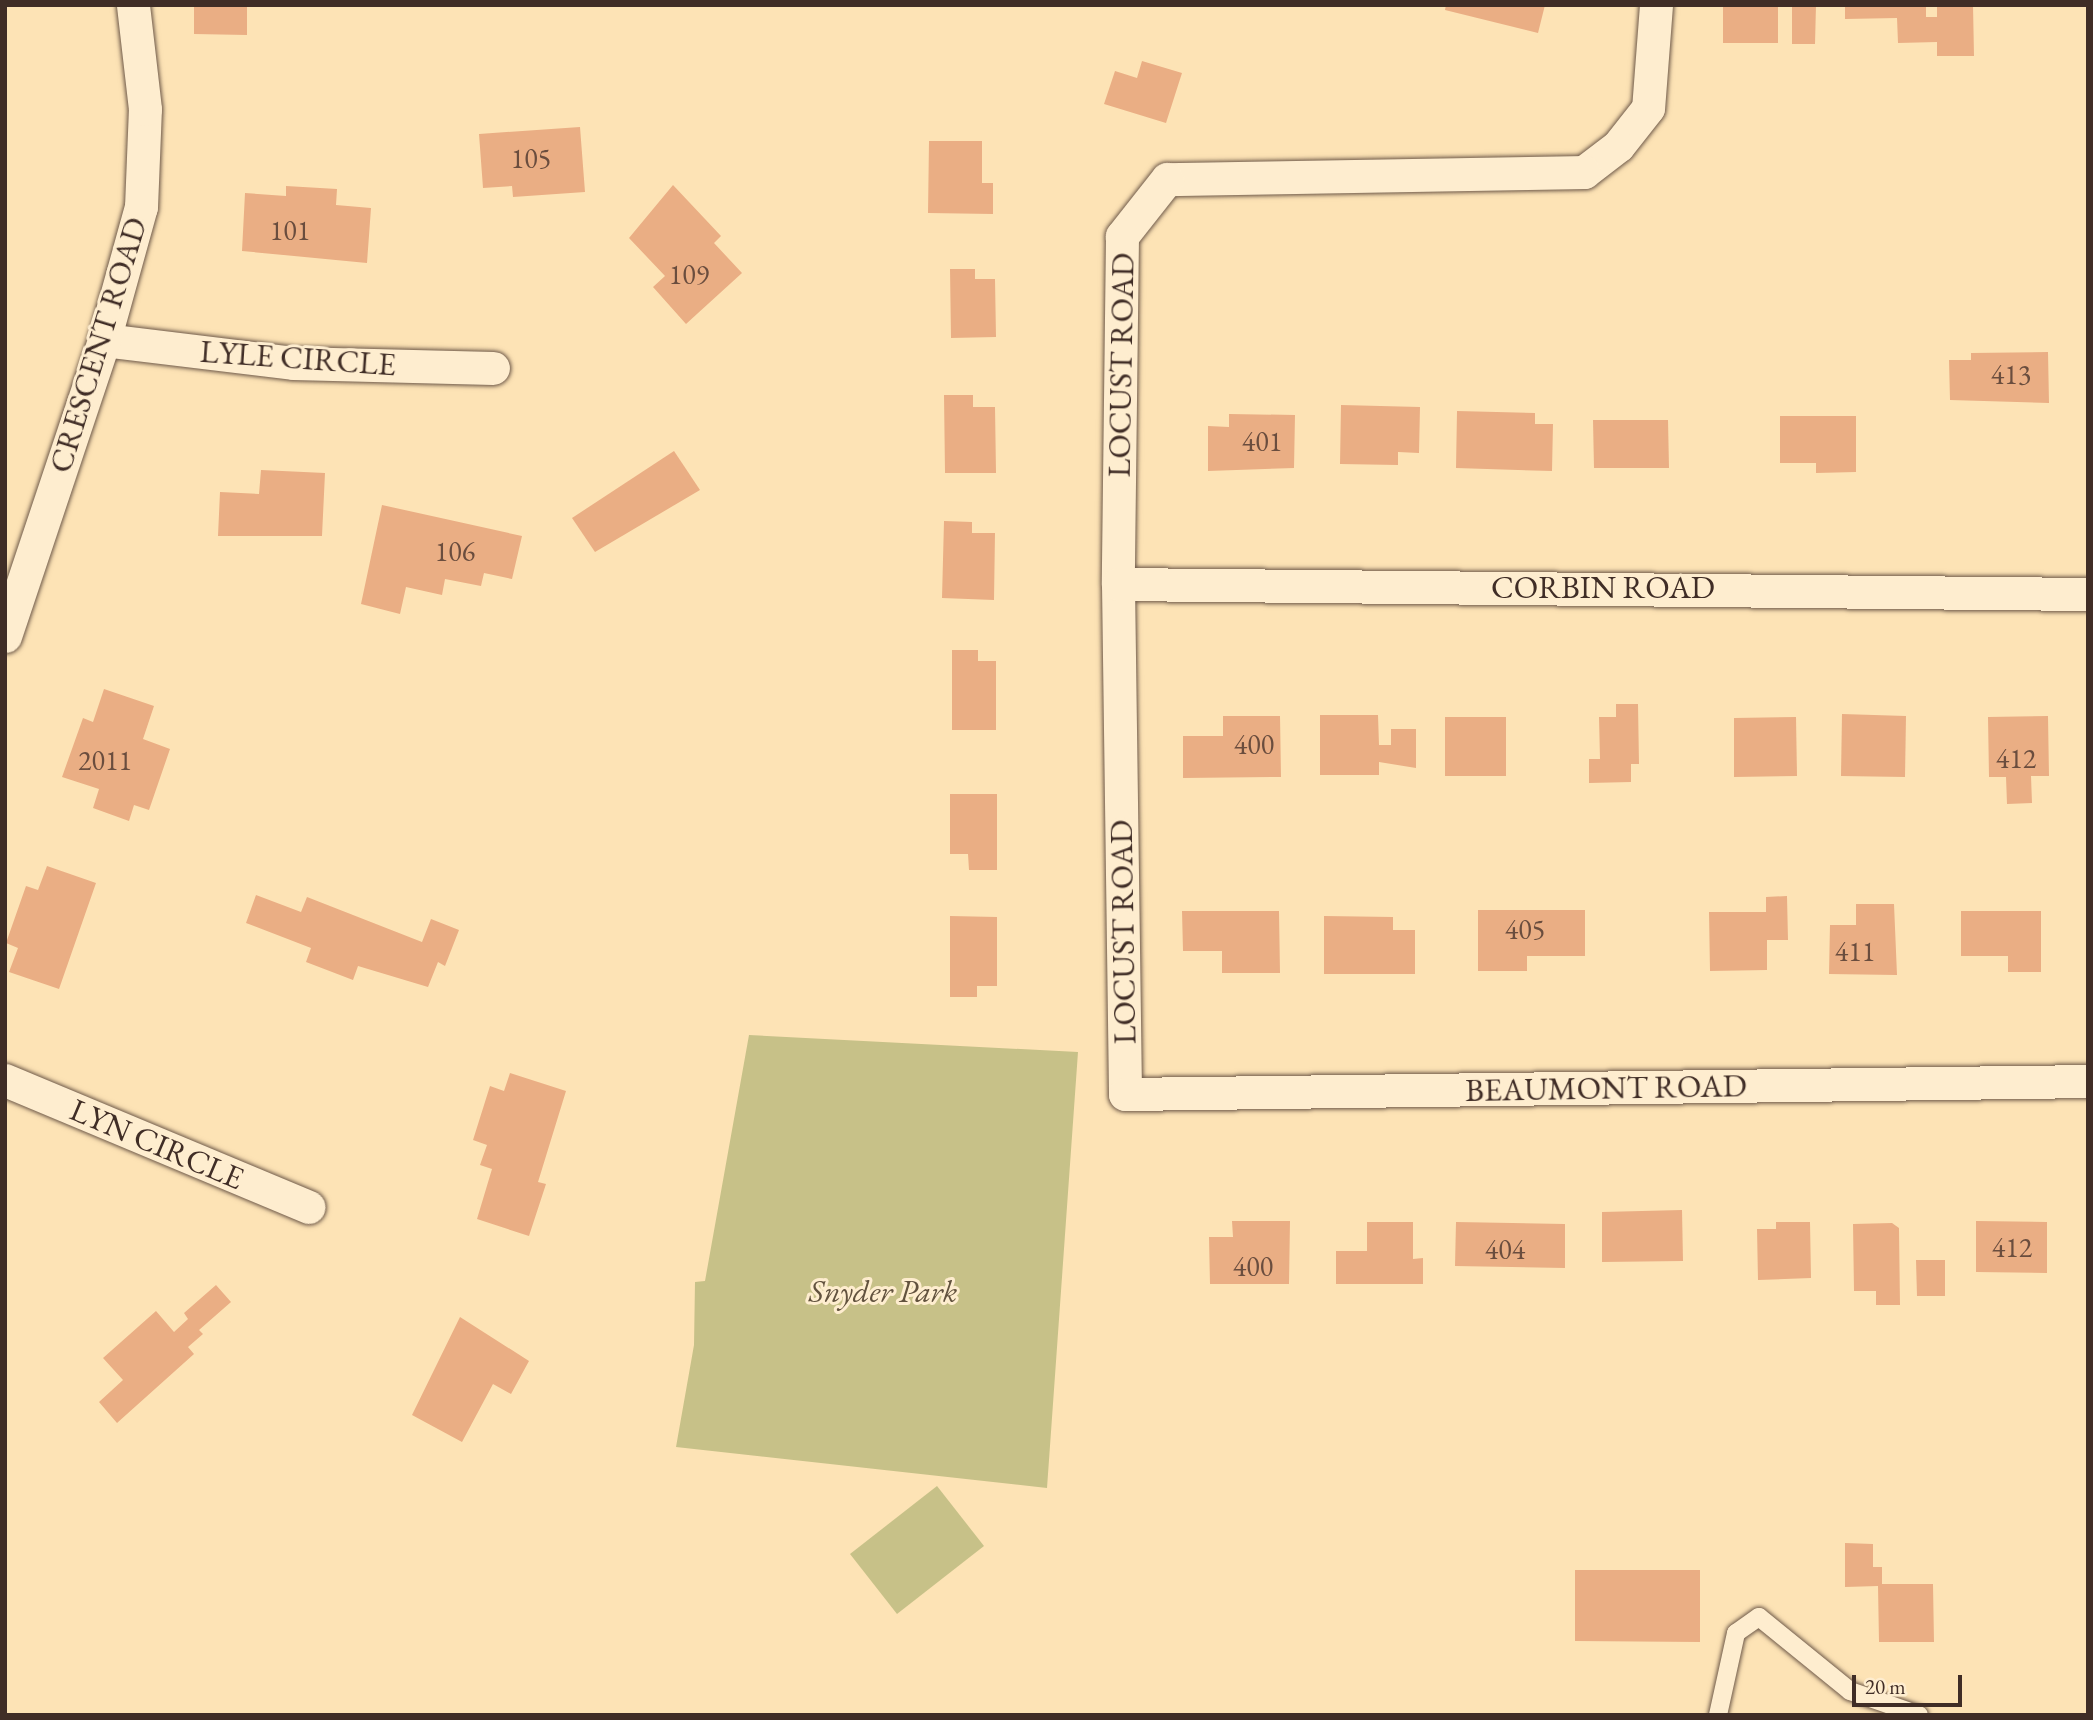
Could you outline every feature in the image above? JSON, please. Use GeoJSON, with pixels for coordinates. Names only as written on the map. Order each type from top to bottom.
{"type":"FeatureCollection","features":[{"type":"Feature","properties":{"kind":"street","name":"CRESCENT ROAD"},"geometry":{"type":"LineString","coordinates":[[5,636],[104,340],[141,207],[145,109],[133,5]]}},
{"type":"Feature","properties":{"kind":"street","name":"LOCUST ROAD"},"geometry":{"type":"LineString","coordinates":[[1125,1094],[1118,584],[1122,236],[1167,179],[1584,172],[1618,146],[1648,108],[1656,5]]}},
{"type":"Feature","properties":{"kind":"street","name":"LYLE CIRCLE"},"geometry":{"type":"LineString","coordinates":[[104,340],[293,363],[493,368]]}},
{"type":"Feature","properties":{"kind":"street","name":"CORBIN ROAD"},"geometry":{"type":"LineString","coordinates":[[1118,584],[2088,594]]}},
{"type":"Feature","properties":{"kind":"street","name":"LYN CIRCLE"},"geometry":{"type":"LineString","coordinates":[[5,1080],[309,1207]]}},
{"type":"Feature","properties":{"kind":"street","name":"BEAUMONT ROAD"},"geometry":{"type":"LineString","coordinates":[[1125,1094],[2088,1082]]}},
{"type":"Feature","properties":{"kind":"lane"},"geometry":{"type":"LineString","coordinates":[[1718,1715],[1735,1633],[1759,1617],[1850,1691],[1919,1715]]}},
{"type":"Feature","properties":{"kind":"green space","name":"Snyder Park"},"geometry":{"type":"Polygon","coordinates":[[[749,1035],[1078,1052],[1047,1488],[676,1447],[694,1345],[695,1282],[705,1281],[749,1035]]]}},
{"type":"Feature","properties":{"kind":"green space"},"geometry":{"type":"Polygon","coordinates":[[[937,1486],[984,1546],[897,1614],[850,1554],[937,1486]]]}},
{"type":"Feature","properties":{"kind":"building"},"geometry":{"type":"Polygon","coordinates":[[[194,5],[247,5],[247,35],[194,34],[194,5]]]}},
{"type":"Feature","properties":{"kind":"building"},"geometry":{"type":"Polygon","coordinates":[[[1446,5],[1545,5],[1538,33],[1445,10],[1446,5]]]}},
{"type":"Feature","properties":{"kind":"building"},"geometry":{"type":"Polygon","coordinates":[[[1723,5],[1778,5],[1778,43],[1723,43],[1723,5]]]}},
{"type":"Feature","properties":{"kind":"building"},"geometry":{"type":"Polygon","coordinates":[[[1792,5],[1816,5],[1815,44],[1792,44],[1792,5]]]}},
{"type":"Feature","properties":{"kind":"building"},"geometry":{"type":"Polygon","coordinates":[[[1845,5],[1926,5],[1926,17],[1937,17],[1937,5],[1973,5],[1974,56],[1937,56],[1937,42],[1898,43],[1897,18],[1845,19],[1845,5]]]}},
{"type":"Feature","properties":{"kind":"building"},"geometry":{"type":"Polygon","coordinates":[[[1142,61],[1182,73],[1166,123],[1104,104],[1115,71],[1137,78],[1142,61]]]}},
{"type":"Feature","properties":{"kind":"building"},"geometry":{"type":"Polygon","coordinates":[[[580,127],[585,192],[513,197],[512,186],[483,188],[479,134],[580,127]]]}},
{"type":"Feature","properties":{"kind":"building"},"geometry":{"type":"Polygon","coordinates":[[[929,141],[982,141],[982,183],[993,183],[993,214],[928,213],[929,141]]]}},
{"type":"Feature","properties":{"kind":"building"},"geometry":{"type":"Polygon","coordinates":[[[673,185],[721,236],[714,243],[742,273],[686,324],[653,287],[665,276],[629,238],[673,185]]]}},
{"type":"Feature","properties":{"kind":"building"},"geometry":{"type":"Polygon","coordinates":[[[286,186],[337,189],[336,205],[371,208],[367,263],[242,251],[245,193],[286,196],[286,186]]]}},
{"type":"Feature","properties":{"kind":"building"},"geometry":{"type":"Polygon","coordinates":[[[950,269],[975,269],[975,279],[995,279],[996,337],[951,338],[950,269]]]}},
{"type":"Feature","properties":{"kind":"building"},"geometry":{"type":"Polygon","coordinates":[[[2048,352],[2049,403],[1950,400],[1949,360],[1971,360],[1971,353],[2048,352]]]}},
{"type":"Feature","properties":{"kind":"building"},"geometry":{"type":"Polygon","coordinates":[[[944,395],[973,395],[973,407],[995,407],[996,473],[945,473],[944,395]]]}},
{"type":"Feature","properties":{"kind":"building"},"geometry":{"type":"Polygon","coordinates":[[[1341,405],[1420,407],[1419,453],[1398,452],[1398,465],[1340,464],[1341,405]]]}},
{"type":"Feature","properties":{"kind":"building"},"geometry":{"type":"Polygon","coordinates":[[[1457,411],[1535,413],[1535,424],[1553,424],[1552,471],[1456,468],[1457,411]]]}},
{"type":"Feature","properties":{"kind":"building"},"geometry":{"type":"Polygon","coordinates":[[[1229,414],[1295,415],[1294,468],[1208,471],[1208,426],[1229,427],[1229,414]]]}},
{"type":"Feature","properties":{"kind":"building"},"geometry":{"type":"Polygon","coordinates":[[[1780,416],[1856,416],[1856,472],[1816,473],[1816,463],[1780,463],[1780,416]]]}},
{"type":"Feature","properties":{"kind":"building"},"geometry":{"type":"Polygon","coordinates":[[[1593,420],[1668,420],[1669,468],[1594,468],[1593,420]]]}},
{"type":"Feature","properties":{"kind":"building"},"geometry":{"type":"Polygon","coordinates":[[[674,451],[700,490],[595,552],[572,518],[674,451]]]}},
{"type":"Feature","properties":{"kind":"building"},"geometry":{"type":"Polygon","coordinates":[[[261,470],[325,473],[322,536],[218,536],[220,492],[259,494],[261,470]]]}},
{"type":"Feature","properties":{"kind":"building"},"geometry":{"type":"Polygon","coordinates":[[[382,505],[522,536],[512,579],[484,573],[481,586],[445,579],[442,595],[406,587],[400,614],[361,604],[382,505]]]}},
{"type":"Feature","properties":{"kind":"building"},"geometry":{"type":"Polygon","coordinates":[[[944,521],[972,522],[972,533],[995,533],[994,600],[942,598],[944,521]]]}},
{"type":"Feature","properties":{"kind":"building"},"geometry":{"type":"Polygon","coordinates":[[[952,650],[978,650],[978,661],[996,661],[996,730],[952,730],[952,650]]]}},
{"type":"Feature","properties":{"kind":"building"},"geometry":{"type":"Polygon","coordinates":[[[104,689],[154,706],[143,739],[170,749],[149,810],[134,805],[129,821],[93,808],[99,789],[62,777],[83,718],[93,722],[104,689]]]}},
{"type":"Feature","properties":{"kind":"building"},"geometry":{"type":"Polygon","coordinates":[[[1616,704],[1638,704],[1639,764],[1631,764],[1631,782],[1589,783],[1589,759],[1600,759],[1599,717],[1616,717],[1616,704]]]}},
{"type":"Feature","properties":{"kind":"building"},"geometry":{"type":"Polygon","coordinates":[[[1842,714],[1906,716],[1905,777],[1841,776],[1842,714]]]}},
{"type":"Feature","properties":{"kind":"building"},"geometry":{"type":"Polygon","coordinates":[[[1320,715],[1378,715],[1379,745],[1391,745],[1391,729],[1416,729],[1416,768],[1379,762],[1379,775],[1320,775],[1320,715]]]}},
{"type":"Feature","properties":{"kind":"building"},"geometry":{"type":"Polygon","coordinates":[[[1223,716],[1280,716],[1281,777],[1183,778],[1183,736],[1223,736],[1223,716]]]}},
{"type":"Feature","properties":{"kind":"building"},"geometry":{"type":"Polygon","coordinates":[[[2048,716],[2049,776],[2031,776],[2032,803],[2007,804],[2006,777],[1989,777],[1988,717],[2048,716]]]}},
{"type":"Feature","properties":{"kind":"building"},"geometry":{"type":"Polygon","coordinates":[[[1445,717],[1506,717],[1506,776],[1445,776],[1445,717]]]}},
{"type":"Feature","properties":{"kind":"building"},"geometry":{"type":"Polygon","coordinates":[[[1796,717],[1797,776],[1734,777],[1734,718],[1796,717]]]}},
{"type":"Feature","properties":{"kind":"building"},"geometry":{"type":"Polygon","coordinates":[[[950,794],[997,794],[997,870],[969,870],[968,854],[950,854],[950,794]]]}},
{"type":"Feature","properties":{"kind":"building"},"geometry":{"type":"Polygon","coordinates":[[[47,866],[96,883],[59,989],[9,972],[18,948],[6,943],[26,886],[38,890],[47,866]]]}},
{"type":"Feature","properties":{"kind":"building"},"geometry":{"type":"Polygon","coordinates":[[[256,895],[301,912],[307,897],[422,942],[431,919],[459,930],[445,966],[438,962],[428,987],[358,966],[353,980],[306,962],[311,948],[246,923],[256,895]]]}},
{"type":"Feature","properties":{"kind":"building"},"geometry":{"type":"Polygon","coordinates":[[[1787,896],[1788,940],[1767,940],[1767,970],[1710,971],[1709,912],[1766,912],[1766,897],[1787,896]]]}},
{"type":"Feature","properties":{"kind":"building"},"geometry":{"type":"Polygon","coordinates":[[[1856,904],[1894,904],[1897,975],[1829,974],[1830,925],[1856,925],[1856,904]]]}},
{"type":"Feature","properties":{"kind":"building"},"geometry":{"type":"Polygon","coordinates":[[[1478,910],[1585,910],[1585,956],[1527,956],[1527,971],[1478,971],[1478,910]]]}},
{"type":"Feature","properties":{"kind":"building"},"geometry":{"type":"Polygon","coordinates":[[[1182,911],[1279,911],[1280,973],[1222,973],[1222,951],[1183,951],[1182,911]]]}},
{"type":"Feature","properties":{"kind":"building"},"geometry":{"type":"Polygon","coordinates":[[[1961,911],[2041,911],[2041,972],[2008,972],[2008,956],[1961,956],[1961,911]]]}},
{"type":"Feature","properties":{"kind":"building"},"geometry":{"type":"Polygon","coordinates":[[[950,916],[997,917],[997,986],[977,986],[977,997],[950,997],[950,916]]]}},
{"type":"Feature","properties":{"kind":"building"},"geometry":{"type":"Polygon","coordinates":[[[1324,916],[1393,917],[1393,930],[1415,930],[1415,974],[1324,974],[1324,916]]]}},
{"type":"Feature","properties":{"kind":"building"},"geometry":{"type":"Polygon","coordinates":[[[510,1073],[566,1091],[538,1182],[546,1184],[529,1236],[477,1219],[492,1169],[480,1165],[487,1145],[473,1140],[490,1086],[504,1091],[510,1073]]]}},
{"type":"Feature","properties":{"kind":"building"},"geometry":{"type":"Polygon","coordinates":[[[1682,1210],[1683,1261],[1602,1262],[1602,1212],[1682,1210]]]}},
{"type":"Feature","properties":{"kind":"building"},"geometry":{"type":"Polygon","coordinates":[[[1232,1221],[1290,1221],[1289,1284],[1210,1284],[1209,1237],[1233,1237],[1232,1221]]]}},
{"type":"Feature","properties":{"kind":"building"},"geometry":{"type":"Polygon","coordinates":[[[1976,1221],[2047,1222],[2047,1273],[1976,1272],[1976,1221]]]}},
{"type":"Feature","properties":{"kind":"building"},"geometry":{"type":"Polygon","coordinates":[[[1367,1222],[1413,1222],[1413,1259],[1423,1258],[1423,1284],[1336,1284],[1336,1251],[1367,1251],[1367,1222]]]}},
{"type":"Feature","properties":{"kind":"building"},"geometry":{"type":"Polygon","coordinates":[[[1456,1222],[1565,1224],[1565,1268],[1455,1266],[1456,1222]]]}},
{"type":"Feature","properties":{"kind":"building"},"geometry":{"type":"Polygon","coordinates":[[[1776,1222],[1810,1222],[1811,1278],[1758,1280],[1757,1229],[1776,1229],[1776,1222]]]}},
{"type":"Feature","properties":{"kind":"building"},"geometry":{"type":"Polygon","coordinates":[[[1892,1223],[1899,1228],[1900,1305],[1876,1305],[1876,1291],[1854,1291],[1853,1224],[1892,1223]]]}},
{"type":"Feature","properties":{"kind":"building"},"geometry":{"type":"Polygon","coordinates":[[[1916,1260],[1945,1260],[1945,1296],[1917,1296],[1916,1260]]]}},
{"type":"Feature","properties":{"kind":"building"},"geometry":{"type":"Polygon","coordinates":[[[216,1285],[231,1302],[199,1330],[203,1334],[188,1347],[194,1354],[117,1423],[99,1402],[123,1380],[103,1358],[156,1311],[174,1332],[188,1319],[184,1313],[216,1285]]]}},
{"type":"Feature","properties":{"kind":"building"},"geometry":{"type":"Polygon","coordinates":[[[460,1317],[529,1361],[511,1394],[493,1384],[462,1442],[412,1415],[460,1317]]]}},
{"type":"Feature","properties":{"kind":"building"},"geometry":{"type":"Polygon","coordinates":[[[1845,1543],[1873,1544],[1873,1567],[1882,1567],[1882,1584],[1933,1584],[1934,1642],[1879,1642],[1878,1586],[1845,1587],[1845,1543]]]}},
{"type":"Feature","properties":{"kind":"building"},"geometry":{"type":"Polygon","coordinates":[[[1575,1570],[1700,1570],[1700,1642],[1575,1641],[1575,1570]]]}}]}
